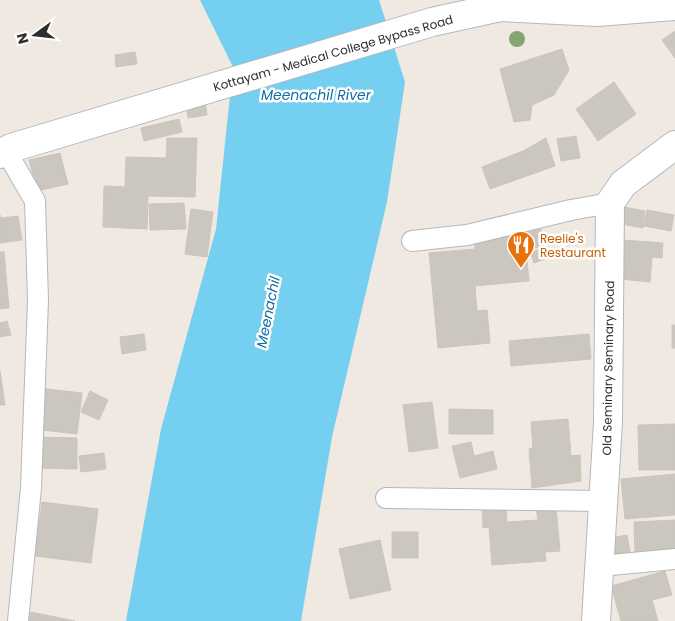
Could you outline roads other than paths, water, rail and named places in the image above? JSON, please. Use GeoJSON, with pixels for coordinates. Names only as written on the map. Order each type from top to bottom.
{"type":"FeatureCollection","features":[{"type":"Feature","properties":{"kind":"main road","name":"Kottayam - Medical College Bypass Road"},"geometry":{"type":"LineString","coordinates":[[6,151],[432,22],[500,7],[597,12],[675,6]]}},
{"type":"Feature","properties":{"kind":"main road"},"geometry":{"type":"LineString","coordinates":[[610,203],[623,184],[675,145]]}},
{"type":"Feature","properties":{"kind":"main road","name":"Old Seminary Seminary Road"},"geometry":{"type":"LineString","coordinates":[[596,621],[604,501],[610,333],[610,203]]}},
{"type":"Feature","properties":{"kind":"street"},"geometry":{"type":"LineString","coordinates":[[6,151],[35,200],[38,290],[31,488],[18,621]]}},
{"type":"Feature","properties":{"kind":"street"},"geometry":{"type":"LineString","coordinates":[[412,242],[467,235],[571,210],[610,203]]}},
{"type":"Feature","properties":{"kind":"street"},"geometry":{"type":"LineString","coordinates":[[386,498],[604,501]]}},
{"type":"Feature","properties":{"kind":"street"},"geometry":{"type":"LineString","coordinates":[[600,566],[675,559]]}},
{"type":"Feature","properties":{"kind":"water","name":"Meenachil River"},"geometry":{"type":"Polygon","coordinates":[[[200,0],[379,0],[405,82],[387,202],[332,437],[301,621],[126,621],[161,429],[216,229],[233,67],[200,0]]]}},
{"type":"Feature","properties":{"kind":"place","name":"Reelie's Restaurant"},"geometry":{"type":"Point","coordinates":[521,269]}},
{"type":"Feature","properties":{"kind":"water label","name":"Meenachil"},"geometry":{"type":"Point","coordinates":[268,312]}}]}
